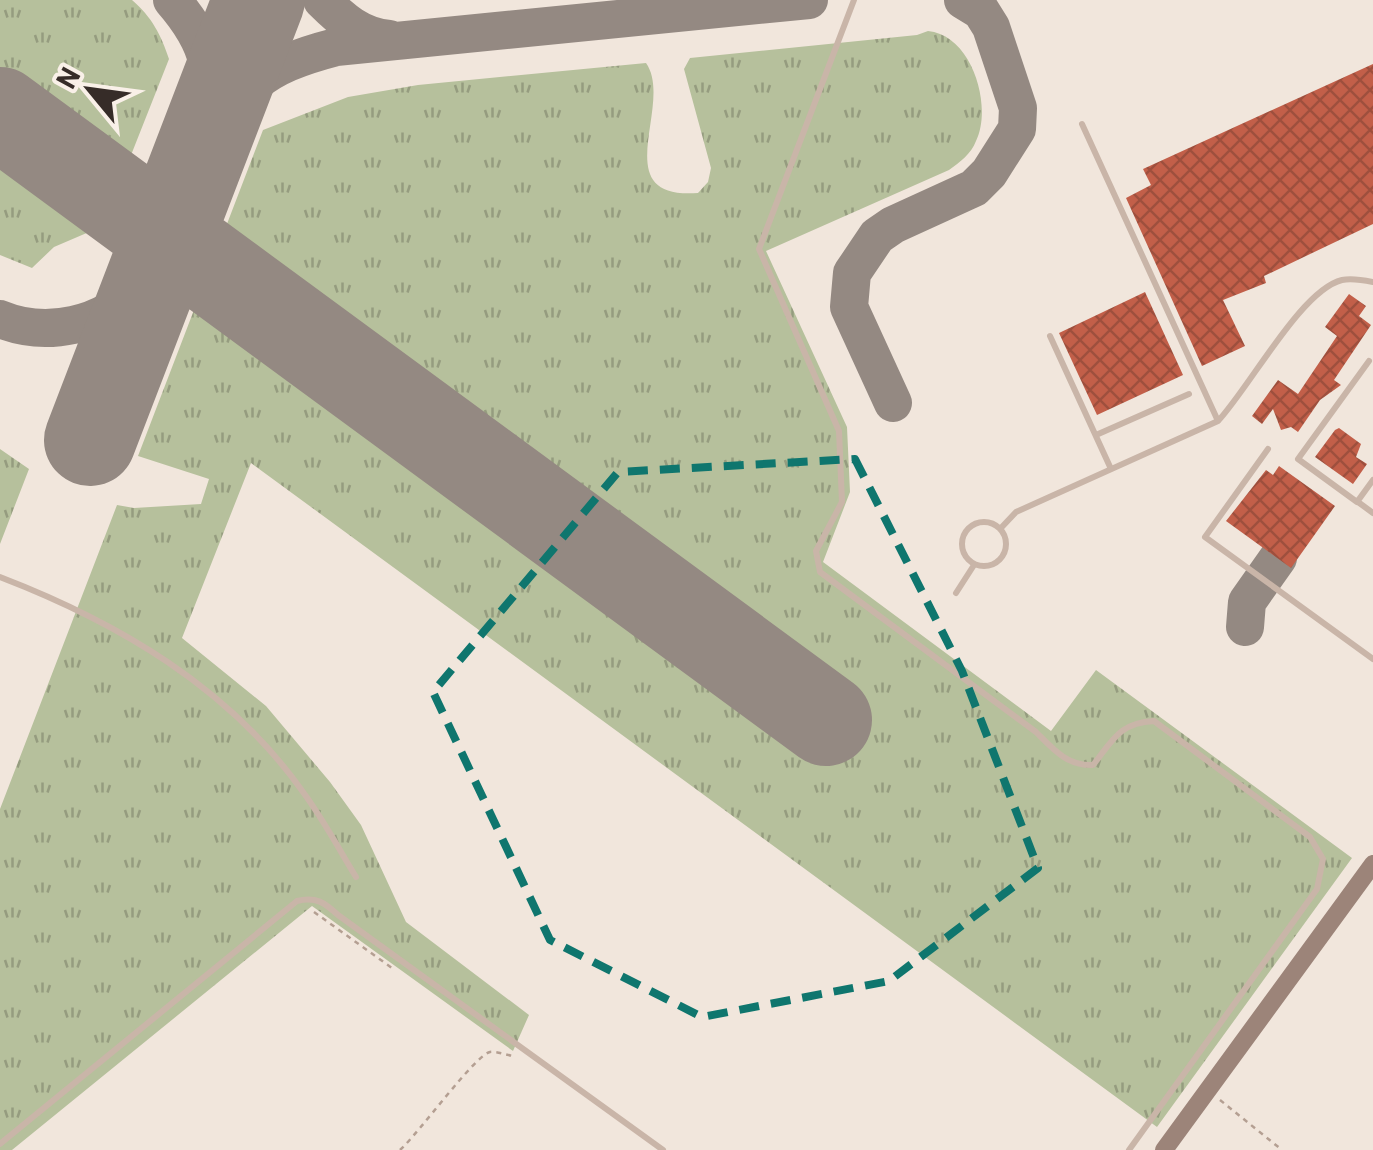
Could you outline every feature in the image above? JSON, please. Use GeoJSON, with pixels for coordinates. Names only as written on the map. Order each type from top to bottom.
{"type":"FeatureCollection","features":[{"type":"Feature","properties":{"kind":"main road"},"geometry":{"type":"LineString","coordinates":[[1333,916],[1373,853]]}},
{"type":"Feature","properties":{"kind":"main road"},"geometry":{"type":"LineString","coordinates":[[1164,1150],[1373,864]]}},
{"type":"Feature","properties":{"kind":"lane"},"geometry":{"type":"LineString","coordinates":[[854,0],[759,249],[839,431],[842,502],[816,551],[820,572],[1078,766],[1093,765],[1123,727],[1154,721],[1310,837],[1323,859],[1317,889],[1129,1150]]}},
{"type":"Feature","properties":{"kind":"lane"},"geometry":{"type":"LineString","coordinates":[[1082,124],[1218,421]]}},
{"type":"Feature","properties":{"kind":"lane"},"geometry":{"type":"LineString","coordinates":[[1000,530],[1016,512],[1218,421],[1238,400],[1309,299],[1342,280],[1372,280]]}},
{"type":"Feature","properties":{"kind":"lane"},"geometry":{"type":"LineString","coordinates":[[1050,336],[1111,469]]}},
{"type":"Feature","properties":{"kind":"lane"},"geometry":{"type":"LineString","coordinates":[[1369,361],[1298,459],[1373,513]]}},
{"type":"Feature","properties":{"kind":"lane"},"geometry":{"type":"LineString","coordinates":[[1096,435],[1189,394]]}},
{"type":"Feature","properties":{"kind":"lane"},"geometry":{"type":"LineString","coordinates":[[1268,449],[1206,538],[1373,660]]}},
{"type":"Feature","properties":{"kind":"lane"},"geometry":{"type":"LineString","coordinates":[[1358,502],[1373,480]]}},
{"type":"Feature","properties":{"kind":"lane"},"geometry":{"type":"LineString","coordinates":[[984,522],[1000,530],[1006,546],[1000,560],[988,566],[974,564],[964,553],[966,532],[984,522]]}},
{"type":"Feature","properties":{"kind":"lane"},"geometry":{"type":"LineString","coordinates":[[956,593],[974,564]]}},
{"type":"Feature","properties":{"kind":"lane"},"geometry":{"type":"LineString","coordinates":[[0,577],[78,608],[147,646],[212,694],[264,745],[303,792],[356,877]]}},
{"type":"Feature","properties":{"kind":"lane"},"geometry":{"type":"LineString","coordinates":[[0,1144],[298,901],[306,899],[323,902],[663,1150]]}},
{"type":"Feature","properties":{"kind":"path"},"geometry":{"type":"LineString","coordinates":[[400,1150],[438,1110],[478,1058],[491,1051],[514,1056]]}},
{"type":"Feature","properties":{"kind":"path"},"geometry":{"type":"LineString","coordinates":[[1208,1089],[1282,1150]]}},
{"type":"Feature","properties":{"kind":"highlighted area"},"geometry":{"type":"Polygon","coordinates":[[[855,459],[962,671],[1038,868],[889,981],[702,1017],[550,940],[433,692],[618,472],[855,459]]]}},
{"type":"Feature","properties":{"kind":"green space"},"geometry":{"type":"Polygon","coordinates":[[[0,0],[132,0],[155,27],[169,59],[103,226],[54,247],[32,268],[0,255],[0,0]]]}},
{"type":"Feature","properties":{"kind":"green space"},"geometry":{"type":"Polygon","coordinates":[[[928,31],[943,35],[956,45],[975,74],[982,110],[981,126],[971,150],[949,170],[766,251],[847,427],[850,492],[823,562],[1051,731],[1096,670],[1352,858],[1157,1127],[251,463],[182,638],[266,706],[330,782],[361,825],[406,922],[529,1015],[513,1051],[312,906],[12,1150],[0,1150],[0,809],[117,505],[134,508],[201,504],[209,479],[138,456],[263,130],[348,97],[418,85],[646,63],[653,81],[648,166],[654,181],[670,191],[698,193],[708,182],[711,168],[684,69],[690,58],[928,31]]]}},
{"type":"Feature","properties":{"kind":"green space"},"geometry":{"type":"Polygon","coordinates":[[[0,449],[29,469],[0,544],[0,449]]]}},
{"type":"Feature","properties":{"kind":"building"},"geometry":{"type":"Polygon","coordinates":[[[1373,64],[1373,224],[1264,276],[1266,283],[1223,300],[1245,346],[1202,366],[1126,198],[1151,185],[1143,169],[1373,64]]]}},
{"type":"Feature","properties":{"kind":"building"},"geometry":{"type":"Polygon","coordinates":[[[1145,292],[1183,375],[1097,415],[1059,333],[1145,292]]]}},
{"type":"Feature","properties":{"kind":"building"},"geometry":{"type":"Polygon","coordinates":[[[1349,294],[1366,306],[1359,316],[1371,325],[1334,380],[1341,385],[1320,400],[1298,432],[1291,427],[1281,430],[1273,409],[1262,424],[1252,416],[1278,380],[1298,394],[1337,336],[1325,327],[1349,294]]]}},
{"type":"Feature","properties":{"kind":"building"},"geometry":{"type":"Polygon","coordinates":[[[1339,428],[1361,444],[1356,457],[1367,464],[1353,484],[1315,457],[1339,428]]]}},
{"type":"Feature","properties":{"kind":"building"},"geometry":{"type":"Polygon","coordinates":[[[1279,466],[1335,506],[1291,568],[1226,521],[1266,470],[1273,475],[1279,466]]]}},
{"type":"Feature","properties":{"kind":"taxiway"},"geometry":{"type":"LineString","coordinates":[[172,0],[196,32],[208,63],[210,95],[204,135]]}},
{"type":"Feature","properties":{"kind":"taxiway"},"geometry":{"type":"LineString","coordinates":[[322,0],[352,26],[389,39]]}},
{"type":"Feature","properties":{"kind":"taxiway"},"geometry":{"type":"LineString","coordinates":[[201,152],[255,82],[288,63],[336,47],[809,0]]}},
{"type":"Feature","properties":{"kind":"taxiway"},"geometry":{"type":"LineString","coordinates":[[893,403],[849,307],[852,273],[877,236],[974,188],[989,173],[1017,129],[1018,108],[991,27],[981,11],[963,0]]}},
{"type":"Feature","properties":{"kind":"taxiway"},"geometry":{"type":"LineString","coordinates":[[0,319],[36,328],[92,320],[109,312],[138,288],[164,248]]}},
{"type":"Feature","properties":{"kind":"taxiway"},"geometry":{"type":"LineString","coordinates":[[1245,627],[1247,602],[1278,558]]}},
{"type":"Feature","properties":{"kind":"runway"},"geometry":{"type":"LineString","coordinates":[[90,440],[259,0]]}},
{"type":"Feature","properties":{"kind":"runway"},"geometry":{"type":"LineString","coordinates":[[0,113],[826,720]]}}]}
